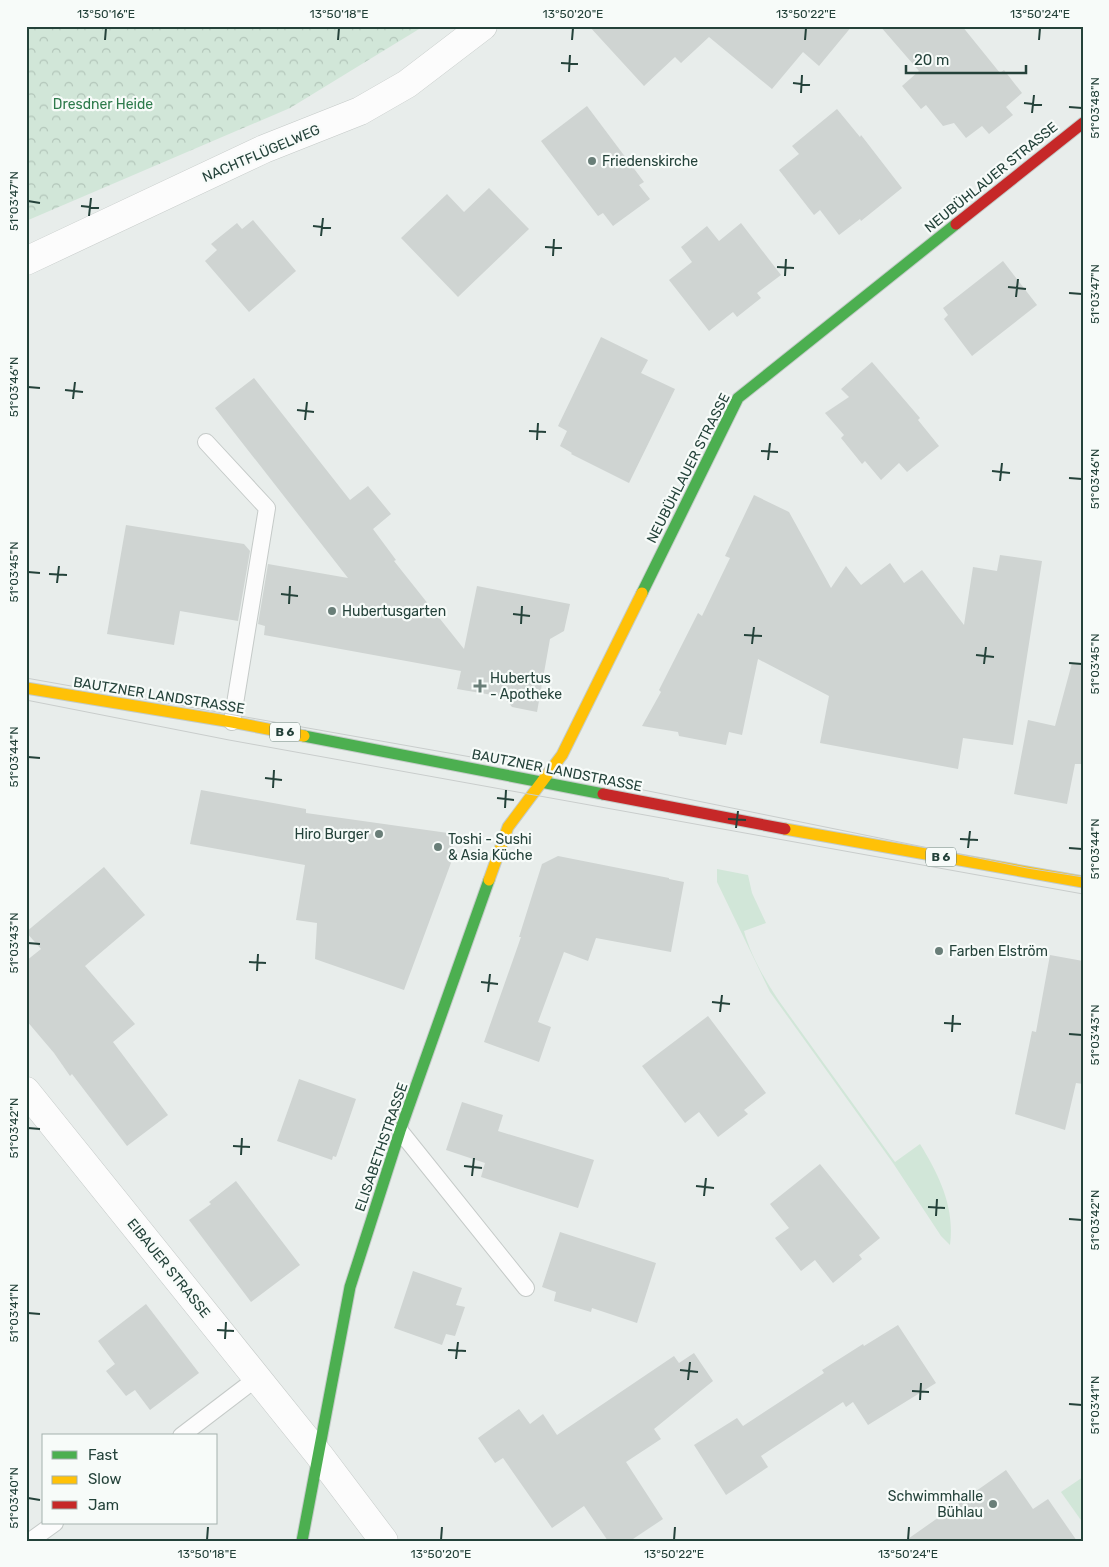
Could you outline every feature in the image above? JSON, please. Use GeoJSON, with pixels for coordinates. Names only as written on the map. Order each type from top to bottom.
{"type":"FeatureCollection","features":[{"type":"Feature","properties":{"kind":"street","name":"NACHTFLÜGELWEG"},"geometry":{"type":"LineString","coordinates":[[26,261],[264,149],[360,112],[407,84],[483,26]]}},
{"type":"Feature","properties":{"kind":"street","name":"NEUBÜHLAUER STRASSE"},"geometry":{"type":"LineString","coordinates":[[543,781],[562,755],[738,398],[1083,123]]}},
{"type":"Feature","properties":{"kind":"street","name":"BAUTZNER LANDSTRASSE"},"geometry":{"type":"LineString","coordinates":[[26,688],[232,722],[799,832],[1083,882]]}},
{"type":"Feature","properties":{"kind":"street","name":"ELISABETHSTRASSE"},"geometry":{"type":"LineString","coordinates":[[302,1541],[350,1287],[400,1131],[508,828],[543,781]]}},
{"type":"Feature","properties":{"kind":"street","name":"EIBAUER STRASSE"},"geometry":{"type":"LineString","coordinates":[[26,1090],[319,1455],[384,1541]]}},
{"type":"Feature","properties":{"kind":"lane"},"geometry":{"type":"LineString","coordinates":[[206,442],[267,508],[232,722]]}},
{"type":"Feature","properties":{"kind":"lane"},"geometry":{"type":"LineString","coordinates":[[400,1131],[526,1288]]}},
{"type":"Feature","properties":{"kind":"lane"},"geometry":{"type":"LineString","coordinates":[[184,1434],[257,1378]]}},
{"type":"Feature","properties":{"kind":"lane"},"geometry":{"type":"LineString","coordinates":[[30,1541],[54,1524]]}},
{"type":"Feature","properties":{"kind":"green space","name":"Dresdner Heide"},"geometry":{"type":"Polygon","coordinates":[[[26,26],[424,26],[290,108],[26,221],[26,26]]]}},
{"type":"Feature","properties":{"kind":"green space"},"geometry":{"type":"Polygon","coordinates":[[[717,869],[748,875],[752,893],[766,923],[744,931],[750,950],[759,968],[779,1001],[895,1162],[920,1144],[939,1180],[948,1205],[951,1231],[950,1245],[941,1236],[893,1163],[770,992],[717,882],[717,869]]]}},
{"type":"Feature","properties":{"kind":"green space"},"geometry":{"type":"Polygon","coordinates":[[[1083,1477],[1083,1523],[1061,1492],[1083,1477]]]}},
{"type":"Feature","properties":{"kind":"building"},"geometry":{"type":"Polygon","coordinates":[[[589,26],[852,26],[819,66],[803,52],[772,89],[709,37],[681,63],[675,57],[644,86],[589,26]]]}},
{"type":"Feature","properties":{"kind":"building"},"geometry":{"type":"Polygon","coordinates":[[[880,26],[962,26],[1000,73],[1004,70],[1022,93],[1006,107],[1013,115],[989,134],[982,126],[966,138],[954,123],[943,126],[926,105],[921,109],[902,86],[919,71],[880,26]]]}},
{"type":"Feature","properties":{"kind":"building","name":"Friedenskirche"},"geometry":{"type":"Polygon","coordinates":[[[587,106],[644,182],[639,185],[650,199],[613,226],[603,213],[598,216],[541,141],[587,106]]]}},
{"type":"Feature","properties":{"kind":"building"},"geometry":{"type":"Polygon","coordinates":[[[837,109],[860,137],[861,135],[902,188],[861,221],[860,219],[839,235],[820,210],[814,215],[779,170],[799,154],[792,146],[837,109]]]}},
{"type":"Feature","properties":{"kind":"building"},"geometry":{"type":"Polygon","coordinates":[[[489,188],[529,229],[458,297],[401,238],[447,194],[464,212],[489,188]]]}},
{"type":"Feature","properties":{"kind":"building"},"geometry":{"type":"Polygon","coordinates":[[[253,220],[296,271],[249,312],[205,261],[217,250],[211,244],[237,223],[242,229],[253,220]]]}},
{"type":"Feature","properties":{"kind":"building"},"geometry":{"type":"Polygon","coordinates":[[[741,223],[781,275],[757,293],[761,298],[737,317],[733,312],[709,331],[669,280],[692,262],[681,247],[707,226],[719,241],[741,223]]]}},
{"type":"Feature","properties":{"kind":"building"},"geometry":{"type":"Polygon","coordinates":[[[1003,261],[1037,305],[972,356],[944,319],[948,315],[943,308],[1003,261]]]}},
{"type":"Feature","properties":{"kind":"building"},"geometry":{"type":"Polygon","coordinates":[[[601,337],[648,360],[641,373],[675,389],[629,483],[571,454],[560,446],[567,431],[558,426],[601,337]]]}},
{"type":"Feature","properties":{"kind":"building"},"geometry":{"type":"Polygon","coordinates":[[[872,362],[920,418],[918,420],[939,446],[907,472],[899,463],[881,480],[865,461],[862,464],[841,438],[844,435],[825,413],[849,397],[841,389],[872,362]]]}},
{"type":"Feature","properties":{"kind":"building"},"geometry":{"type":"Polygon","coordinates":[[[254,378],[350,500],[368,486],[391,514],[373,529],[396,560],[394,561],[464,649],[477,586],[570,604],[564,631],[550,639],[537,712],[512,707],[504,697],[457,689],[461,671],[264,635],[265,626],[258,624],[268,564],[348,578],[215,408],[254,378]]]}},
{"type":"Feature","properties":{"kind":"building"},"geometry":{"type":"Polygon","coordinates":[[[754,495],[789,512],[831,588],[846,566],[861,585],[890,563],[904,583],[922,570],[964,625],[973,567],[997,571],[1000,555],[1042,561],[1013,745],[963,738],[958,769],[820,743],[829,696],[758,659],[742,735],[729,732],[726,745],[679,736],[678,732],[642,726],[661,692],[659,690],[698,613],[702,616],[730,558],[725,556],[754,495]]]}},
{"type":"Feature","properties":{"kind":"building"},"geometry":{"type":"Polygon","coordinates":[[[126,525],[244,544],[250,551],[238,621],[180,611],[174,645],[107,634],[126,525]]]}},
{"type":"Feature","properties":{"kind":"building"},"geometry":{"type":"Polygon","coordinates":[[[1072,663],[1083,664],[1083,764],[1075,764],[1067,804],[1014,794],[1028,720],[1055,726],[1072,663]]]}},
{"type":"Feature","properties":{"kind":"building"},"geometry":{"type":"Polygon","coordinates":[[[201,790],[306,809],[306,813],[448,833],[455,852],[404,990],[315,959],[317,923],[296,920],[305,865],[190,844],[201,790]]]}},
{"type":"Feature","properties":{"kind":"building"},"geometry":{"type":"Polygon","coordinates":[[[558,856],[684,882],[671,952],[596,938],[588,961],[564,952],[538,1022],[551,1027],[539,1062],[484,1042],[521,937],[519,937],[542,864],[558,856]]]}},
{"type":"Feature","properties":{"kind":"building"},"geometry":{"type":"Polygon","coordinates":[[[104,867],[145,915],[85,966],[135,1024],[113,1042],[168,1115],[127,1146],[72,1074],[70,1076],[54,1053],[26,1020],[26,961],[41,949],[26,932],[104,867]]]}},
{"type":"Feature","properties":{"kind":"building"},"geometry":{"type":"Polygon","coordinates":[[[1050,955],[1083,961],[1083,1084],[1076,1083],[1065,1130],[1015,1114],[1032,1031],[1036,1032],[1050,955]]]}},
{"type":"Feature","properties":{"kind":"building"},"geometry":{"type":"Polygon","coordinates":[[[708,1016],[766,1093],[744,1110],[748,1114],[718,1137],[699,1112],[685,1123],[642,1066],[708,1016]]]}},
{"type":"Feature","properties":{"kind":"building"},"geometry":{"type":"Polygon","coordinates":[[[299,1079],[356,1099],[336,1157],[333,1156],[332,1160],[277,1141],[299,1079]]]}},
{"type":"Feature","properties":{"kind":"building"},"geometry":{"type":"Polygon","coordinates":[[[462,1102],[503,1115],[498,1131],[594,1160],[578,1208],[481,1177],[485,1163],[446,1150],[462,1102]]]}},
{"type":"Feature","properties":{"kind":"building"},"geometry":{"type":"Polygon","coordinates":[[[820,1164],[880,1238],[859,1255],[862,1259],[833,1283],[815,1260],[801,1271],[775,1238],[789,1228],[770,1204],[820,1164]]]}},
{"type":"Feature","properties":{"kind":"building"},"geometry":{"type":"Polygon","coordinates":[[[236,1181],[300,1265],[251,1302],[189,1220],[211,1204],[209,1202],[236,1181]]]}},
{"type":"Feature","properties":{"kind":"building"},"geometry":{"type":"Polygon","coordinates":[[[560,1232],[656,1263],[637,1323],[592,1308],[591,1312],[554,1301],[556,1292],[542,1287],[560,1232]]]}},
{"type":"Feature","properties":{"kind":"building"},"geometry":{"type":"Polygon","coordinates":[[[413,1271],[462,1288],[456,1305],[465,1307],[455,1336],[446,1334],[442,1345],[394,1328],[413,1271]]]}},
{"type":"Feature","properties":{"kind":"building"},"geometry":{"type":"Polygon","coordinates":[[[146,1304],[199,1373],[150,1410],[135,1390],[126,1396],[106,1371],[115,1364],[98,1341],[146,1304]]]}},
{"type":"Feature","properties":{"kind":"building"},"geometry":{"type":"Polygon","coordinates":[[[898,1325],[936,1383],[868,1425],[853,1402],[846,1407],[843,1402],[761,1456],[768,1467],[726,1495],[694,1445],[737,1418],[743,1426],[824,1373],[822,1370],[898,1325]]]}},
{"type":"Feature","properties":{"kind":"building"},"geometry":{"type":"Polygon","coordinates":[[[694,1353],[713,1381],[654,1429],[661,1439],[626,1462],[663,1519],[630,1541],[608,1541],[584,1506],[552,1528],[503,1458],[495,1463],[478,1438],[519,1409],[530,1424],[543,1414],[557,1435],[674,1356],[679,1363],[694,1353]]]}},
{"type":"Feature","properties":{"kind":"building","name":"Schwimmhalle Bühlau"},"geometry":{"type":"Polygon","coordinates":[[[1006,1470],[1033,1509],[1048,1499],[1077,1541],[905,1541],[1006,1470]]]}},
{"type":"Feature","properties":{"kind":"tram line"},"geometry":{"type":"LineString","coordinates":[[26,678],[550,771],[1027,868],[1083,877]]}},
{"type":"Feature","properties":{"kind":"tram line"},"geometry":{"type":"LineString","coordinates":[[26,700],[229,740],[1083,894]]}},
{"type":"Feature","properties":{"kind":"traffic: fast"},"geometry":{"type":"LineString","coordinates":[[642,593],[738,398],[956,224]]}},
{"type":"Feature","properties":{"kind":"traffic: fast"},"geometry":{"type":"LineString","coordinates":[[304,736],[603,794]]}},
{"type":"Feature","properties":{"kind":"traffic: fast"},"geometry":{"type":"LineString","coordinates":[[302,1541],[350,1287],[400,1131],[489,880]]}},
{"type":"Feature","properties":{"kind":"traffic: slow"},"geometry":{"type":"LineString","coordinates":[[489,880],[508,827],[562,755],[642,593]]}},
{"type":"Feature","properties":{"kind":"traffic: slow"},"geometry":{"type":"LineString","coordinates":[[26,688],[232,722],[304,736]]}},
{"type":"Feature","properties":{"kind":"traffic: slow"},"geometry":{"type":"LineString","coordinates":[[785,829],[1083,882]]}},
{"type":"Feature","properties":{"kind":"traffic: jam"},"geometry":{"type":"LineString","coordinates":[[956,224],[1083,123]]}},
{"type":"Feature","properties":{"kind":"traffic: jam"},"geometry":{"type":"LineString","coordinates":[[603,794],[785,829]]}},
{"type":"Feature","properties":{"kind":"place","name":"Friedenskirche"},"geometry":{"type":"Point","coordinates":[592,161]}},
{"type":"Feature","properties":{"kind":"place","name":"Hubertusgarten"},"geometry":{"type":"Point","coordinates":[332,611]}},
{"type":"Feature","properties":{"kind":"place","name":"Hubertus - Apotheke"},"geometry":{"type":"Point","coordinates":[480,686]}},
{"type":"Feature","properties":{"kind":"place","name":"Hiro Burger"},"geometry":{"type":"Point","coordinates":[379,834]}},
{"type":"Feature","properties":{"kind":"place","name":"Toshi - Sushi & Asia Küche"},"geometry":{"type":"Point","coordinates":[438,847]}},
{"type":"Feature","properties":{"kind":"place","name":"Farben Elström"},"geometry":{"type":"Point","coordinates":[939,951]}},
{"type":"Feature","properties":{"kind":"place","name":"Schwimmhalle Bühlau"},"geometry":{"type":"Point","coordinates":[993,1504]}}]}
